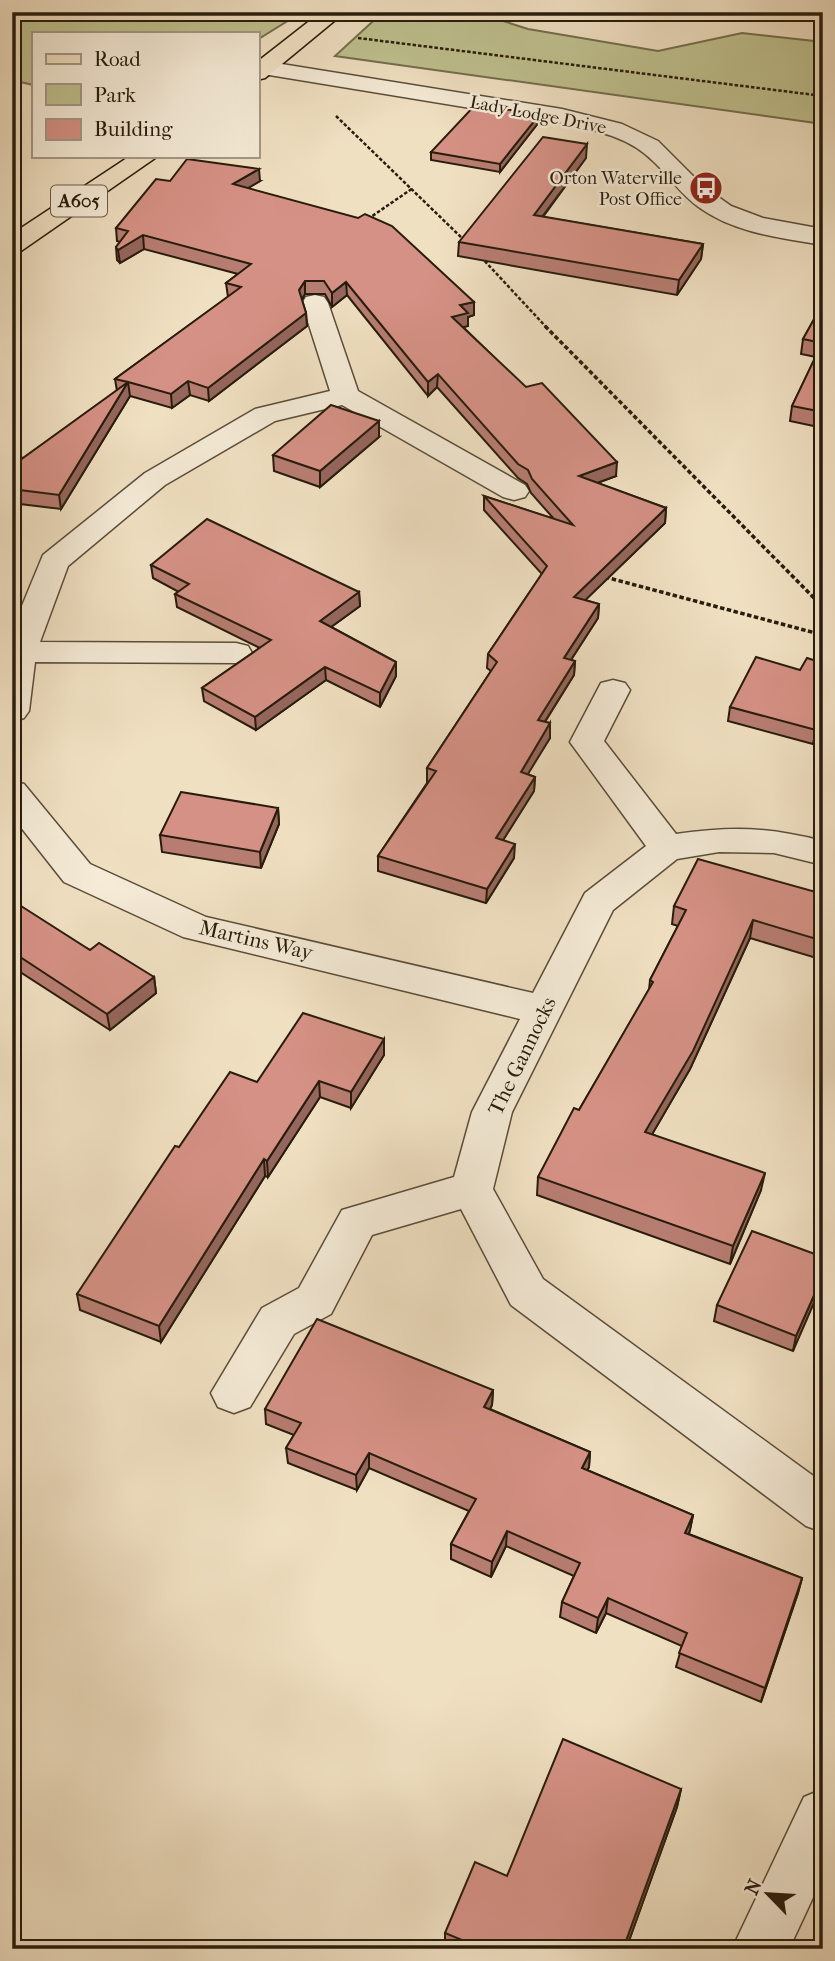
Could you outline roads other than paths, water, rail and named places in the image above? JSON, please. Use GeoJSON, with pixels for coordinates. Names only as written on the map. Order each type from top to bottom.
{"type":"FeatureCollection","features":[{"type":"Feature","properties":{"kind":"main road"},"geometry":{"type":"LineString","coordinates":[[260,70],[335,12]]}},
{"type":"Feature","properties":{"kind":"main road","name":"A605"},"geometry":{"type":"LineString","coordinates":[[12,246],[143,158]]}},
{"type":"Feature","properties":{"kind":"street","name":"Lady Lodge Drive"},"geometry":{"type":"LineString","coordinates":[[260,70],[289,72],[566,118],[632,135],[660,152],[695,192],[721,211],[756,225],[823,237]]}},
{"type":"Feature","properties":{"kind":"street"},"geometry":{"type":"LineString","coordinates":[[315,303],[346,396],[514,491]]}},
{"type":"Feature","properties":{"kind":"street"},"geometry":{"type":"LineString","coordinates":[[12,711],[20,652],[54,562],[155,479],[265,415],[346,396]]}},
{"type":"Feature","properties":{"kind":"street"},"geometry":{"type":"LineString","coordinates":[[20,652],[236,653]]}},
{"type":"Feature","properties":{"kind":"street"},"geometry":{"type":"LineString","coordinates":[[613,690],[587,743],[667,848]]}},
{"type":"Feature","properties":{"kind":"street","name":"Martins Way"},"geometry":{"type":"LineString","coordinates":[[12,792],[77,873],[196,928],[543,1010]]}},
{"type":"Feature","properties":{"kind":"street","name":"The Gannocks"},"geometry":{"type":"LineString","coordinates":[[472,1189],[492,1112],[598,902],[667,848],[719,840],[760,841],[823,853]]}},
{"type":"Feature","properties":{"kind":"street"},"geometry":{"type":"LineString","coordinates":[[234,1393],[278,1321],[316,1301],[357,1222],[472,1189],[527,1292],[823,1511]]}},
{"type":"Feature","properties":{"kind":"street"},"geometry":{"type":"LineString","coordinates":[[760,1949],[823,1816]]}},
{"type":"Feature","properties":{"kind":"place","name":"Orton Waterville Post Office"},"geometry":{"type":"Point","coordinates":[706,188]}}]}
